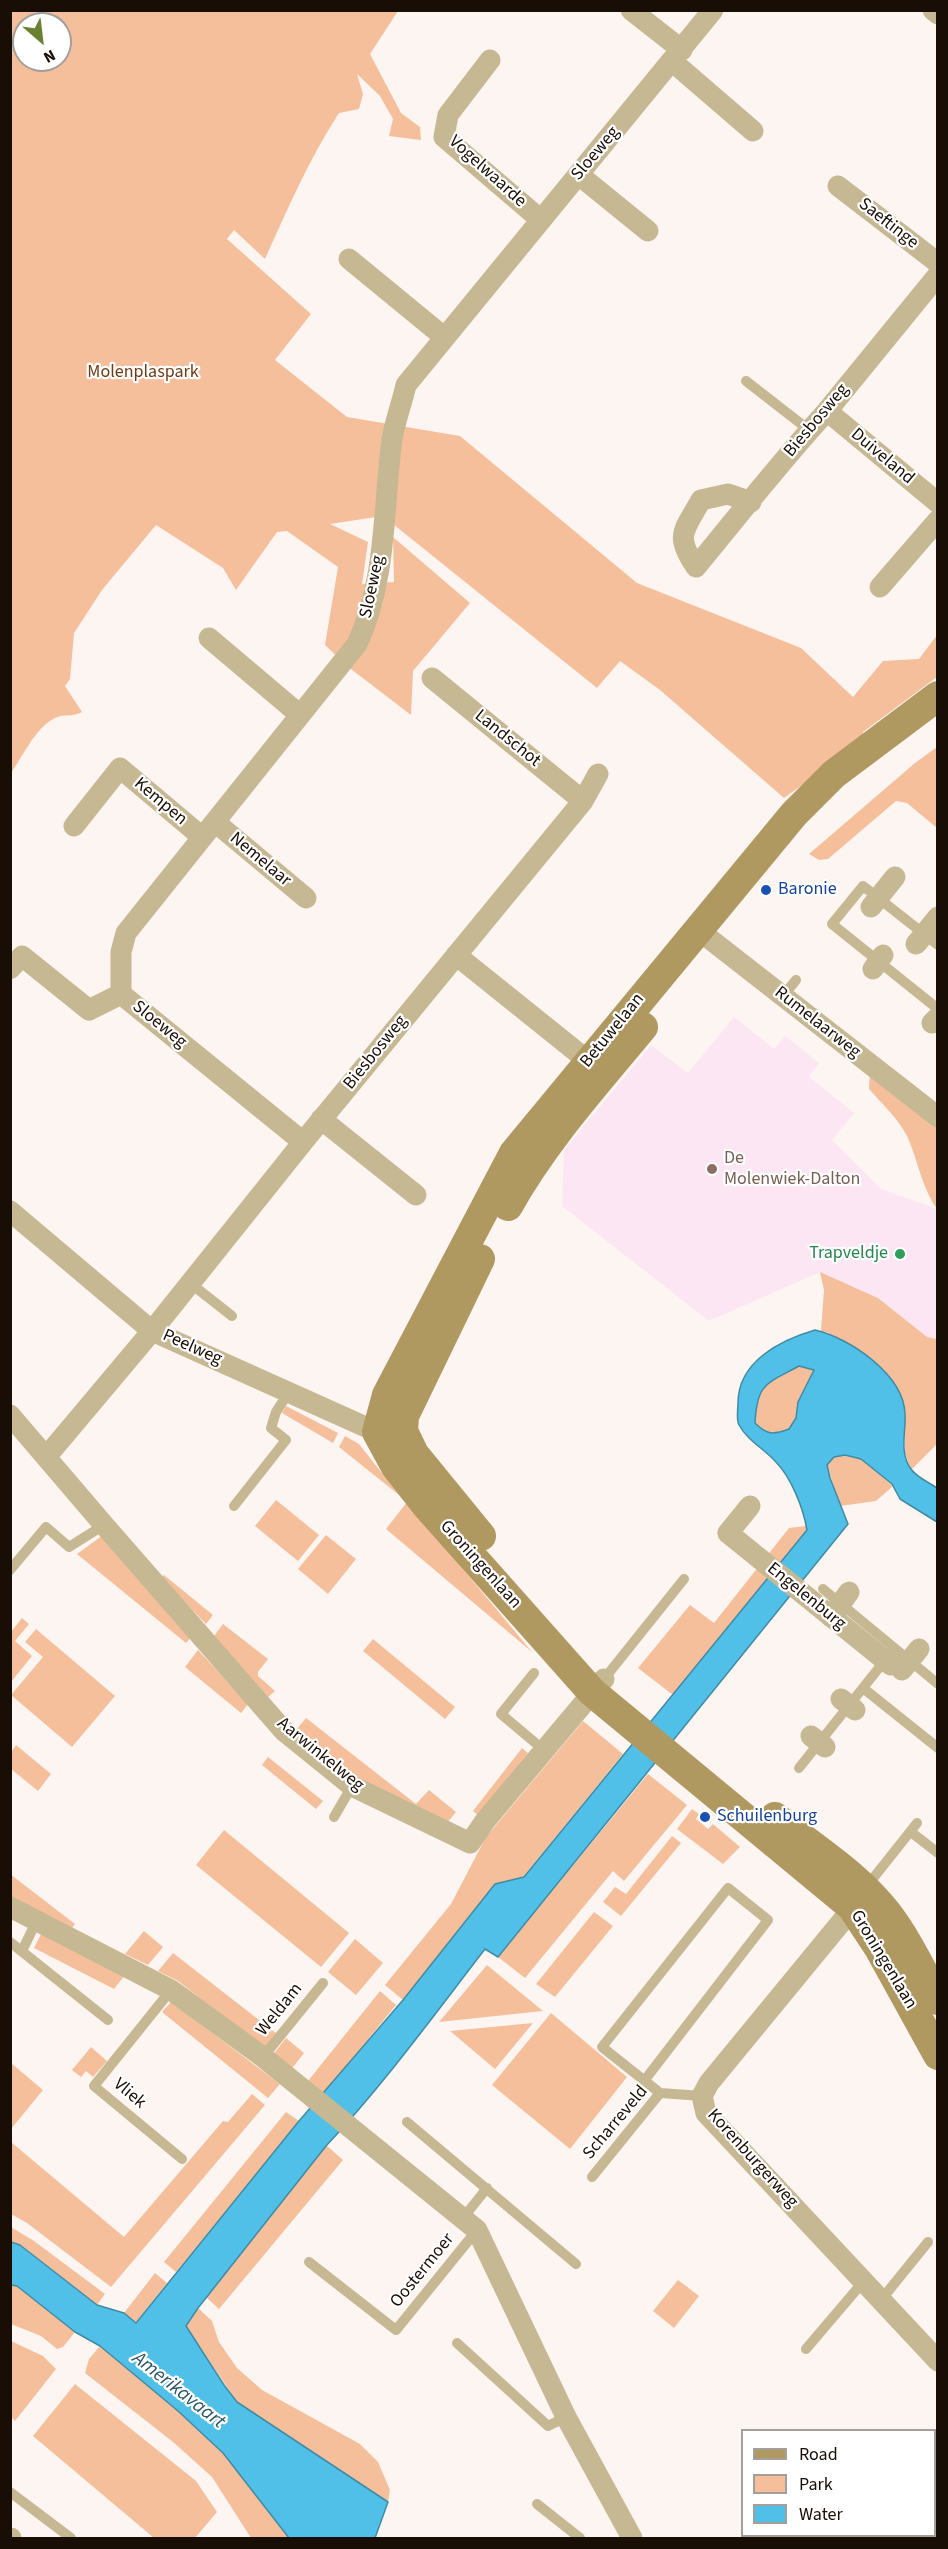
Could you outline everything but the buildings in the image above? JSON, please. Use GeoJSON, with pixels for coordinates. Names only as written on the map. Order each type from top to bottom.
{"type":"FeatureCollection","features":[{"type":"Feature","properties":{"kind":"street"},"geometry":{"type":"LineString","coordinates":[[631,10],[753,131]]}},
{"type":"Feature","properties":{"kind":"street","name":"Sloeweg"},"geometry":{"type":"LineString","coordinates":[[303,1142],[121,994],[121,952],[126,933],[357,644],[369,617],[386,521],[392,438],[406,385],[713,10]]}},
{"type":"Feature","properties":{"kind":"street"},"geometry":{"type":"LineString","coordinates":[[933,10],[938,14]]}},
{"type":"Feature","properties":{"kind":"street","name":"Vogelwaarde"},"geometry":{"type":"LineString","coordinates":[[490,60],[448,115],[444,137],[542,220]]}},
{"type":"Feature","properties":{"kind":"street"},"geometry":{"type":"LineString","coordinates":[[579,175],[648,231]]}},
{"type":"Feature","properties":{"kind":"street","name":"Saeftinge"},"geometry":{"type":"LineString","coordinates":[[838,186],[938,263]]}},
{"type":"Feature","properties":{"kind":"street"},"geometry":{"type":"LineString","coordinates":[[349,259],[444,337]]}},
{"type":"Feature","properties":{"kind":"street","name":"Biesbosweg"},"geometry":{"type":"LineString","coordinates":[[751,502],[728,494],[701,500],[683,534],[684,549],[696,567],[751,502],[809,430],[827,411],[938,275]]}},
{"type":"Feature","properties":{"kind":"street","name":"Duiveland"},"geometry":{"type":"LineString","coordinates":[[827,411],[938,503]]}},
{"type":"Feature","properties":{"kind":"street"},"geometry":{"type":"LineString","coordinates":[[880,586],[938,520]]}},
{"type":"Feature","properties":{"kind":"street"},"geometry":{"type":"LineString","coordinates":[[209,638],[300,715]]}},
{"type":"Feature","properties":{"kind":"street","name":"Landschot"},"geometry":{"type":"LineString","coordinates":[[432,678],[583,801]]}},
{"type":"Feature","properties":{"kind":"street","name":"Betuwelaan"},"geometry":{"type":"LineString","coordinates":[[390,1431],[387,1395],[514,1153],[596,1067],[705,935],[794,814],[834,774],[938,696]]}},
{"type":"Feature","properties":{"kind":"street","name":"Betuwelaan"},"geometry":{"type":"LineString","coordinates":[[705,935],[848,788],[938,717]]}},
{"type":"Feature","properties":{"kind":"street","name":"Kempen"},"geometry":{"type":"LineString","coordinates":[[74,826],[120,768],[209,830]]}},
{"type":"Feature","properties":{"kind":"street","name":"Biesbosweg"},"geometry":{"type":"LineString","coordinates":[[152,1331],[321,1119],[583,801],[598,774]]}},
{"type":"Feature","properties":{"kind":"street","name":"Nemelaar"},"geometry":{"type":"LineString","coordinates":[[209,830],[306,898]]}},
{"type":"Feature","properties":{"kind":"street"},"geometry":{"type":"LineString","coordinates":[[871,907],[895,877]]}},
{"type":"Feature","properties":{"kind":"street"},"geometry":{"type":"LineString","coordinates":[[927,945],[938,917]]}},
{"type":"Feature","properties":{"kind":"street","name":"Rumelaarweg"},"geometry":{"type":"LineString","coordinates":[[705,935],[790,988],[938,1117]]}},
{"type":"Feature","properties":{"kind":"street"},"geometry":{"type":"LineString","coordinates":[[456,955],[596,1067]]}},
{"type":"Feature","properties":{"kind":"street"},"geometry":{"type":"LineString","coordinates":[[10,969],[22,956],[89,1010],[121,994]]}},
{"type":"Feature","properties":{"kind":"street"},"geometry":{"type":"LineString","coordinates":[[321,1119],[416,1195]]}},
{"type":"Feature","properties":{"kind":"street","name":"Peelweg"},"geometry":{"type":"LineString","coordinates":[[10,1211],[152,1331],[289,1392],[390,1431]]}},
{"type":"Feature","properties":{"kind":"street"},"geometry":{"type":"LineString","coordinates":[[47,1455],[152,1331]]}},
{"type":"Feature","properties":{"kind":"street","name":"Aarwinkelweg"},"geometry":{"type":"LineString","coordinates":[[10,1415],[284,1731],[352,1786],[470,1843],[485,1821],[598,1685]]}},
{"type":"Feature","properties":{"kind":"street","name":"Groningenlaan"},"geometry":{"type":"LineString","coordinates":[[390,1431],[396,1467],[426,1505],[598,1685],[859,1898],[886,1911],[903,1935],[937,1999]]}},
{"type":"Feature","properties":{"kind":"street","name":"Engelenburg"},"geometry":{"type":"LineString","coordinates":[[750,1506],[728,1533],[831,1617],[896,1661]]}},
{"type":"Feature","properties":{"kind":"street"},"geometry":{"type":"LineString","coordinates":[[831,1617],[849,1592]]}},
{"type":"Feature","properties":{"kind":"street"},"geometry":{"type":"LineString","coordinates":[[896,1661],[919,1649]]}},
{"type":"Feature","properties":{"kind":"street","name":"Groningenlaan"},"geometry":{"type":"LineString","coordinates":[[859,1898],[879,1948],[938,2055]]}},
{"type":"Feature","properties":{"kind":"street","name":"Korenburgerweg"},"geometry":{"type":"LineString","coordinates":[[859,1898],[710,2083],[702,2096],[706,2113],[938,2361]]}},
{"type":"Feature","properties":{"kind":"street"},"geometry":{"type":"LineString","coordinates":[[10,1907],[171,1990],[263,2057],[470,2224],[566,2417],[632,2538]]}},
{"type":"Feature","properties":{"kind":"lane"},"geometry":{"type":"LineString","coordinates":[[746,381],[809,430]]}},
{"type":"Feature","properties":{"kind":"lane"},"geometry":{"type":"LineString","coordinates":[[927,945],[863,886],[832,924],[936,1016]]}},
{"type":"Feature","properties":{"kind":"lane"},"geometry":{"type":"LineString","coordinates":[[830,938],[838,928]]}},
{"type":"Feature","properties":{"kind":"lane"},"geometry":{"type":"LineString","coordinates":[[190,1283],[232,1316]]}},
{"type":"Feature","properties":{"kind":"lane"},"geometry":{"type":"LineString","coordinates":[[234,1506],[285,1440],[271,1428],[276,1412],[289,1392]]}},
{"type":"Feature","properties":{"kind":"lane"},"geometry":{"type":"LineString","coordinates":[[10,1570],[46,1527],[69,1547],[104,1525]]}},
{"type":"Feature","properties":{"kind":"lane"},"geometry":{"type":"LineString","coordinates":[[598,1685],[684,1579]]}},
{"type":"Feature","properties":{"kind":"lane","name":"Engelenburg"},"geometry":{"type":"LineString","coordinates":[[823,1589],[896,1661],[938,1684]]}},
{"type":"Feature","properties":{"kind":"lane"},"geometry":{"type":"LineString","coordinates":[[799,1768],[863,1688],[896,1661]]}},
{"type":"Feature","properties":{"kind":"lane"},"geometry":{"type":"LineString","coordinates":[[534,1673],[501,1713],[545,1750]]}},
{"type":"Feature","properties":{"kind":"lane"},"geometry":{"type":"LineString","coordinates":[[863,1688],[938,1748]]}},
{"type":"Feature","properties":{"kind":"lane"},"geometry":{"type":"LineString","coordinates":[[334,1817],[352,1786]]}},
{"type":"Feature","properties":{"kind":"lane"},"geometry":{"type":"LineString","coordinates":[[859,1898],[914,1827],[938,1853]]}},
{"type":"Feature","properties":{"kind":"lane"},"geometry":{"type":"LineString","coordinates":[[644,2081],[768,1920],[728,1888],[602,2047],[644,2081],[660,2093]]}},
{"type":"Feature","properties":{"kind":"lane"},"geometry":{"type":"LineString","coordinates":[[22,1951],[36,1922]]}},
{"type":"Feature","properties":{"kind":"lane"},"geometry":{"type":"LineString","coordinates":[[10,1942],[108,2020]]}},
{"type":"Feature","properties":{"kind":"lane","name":"Weldam"},"geometry":{"type":"LineString","coordinates":[[263,2057],[323,1983]]}},
{"type":"Feature","properties":{"kind":"lane","name":"Vliek"},"geometry":{"type":"LineString","coordinates":[[171,1990],[94,2086],[182,2159]]}},
{"type":"Feature","properties":{"kind":"lane","name":"Scharreveld"},"geometry":{"type":"LineString","coordinates":[[592,2177],[660,2093],[702,2096]]}},
{"type":"Feature","properties":{"kind":"lane"},"geometry":{"type":"LineString","coordinates":[[407,2122],[576,2264]]}},
{"type":"Feature","properties":{"kind":"lane"},"geometry":{"type":"LineString","coordinates":[[470,2224],[487,2188]]}},
{"type":"Feature","properties":{"kind":"lane","name":"Oostermoer"},"geometry":{"type":"LineString","coordinates":[[309,2262],[396,2330],[470,2224]]}},
{"type":"Feature","properties":{"kind":"lane"},"geometry":{"type":"LineString","coordinates":[[881,2300],[928,2242]]}},
{"type":"Feature","properties":{"kind":"lane"},"geometry":{"type":"LineString","coordinates":[[806,2349],[863,2282]]}},
{"type":"Feature","properties":{"kind":"lane"},"geometry":{"type":"LineString","coordinates":[[457,2343],[548,2426],[566,2417]]}},
{"type":"Feature","properties":{"kind":"lane"},"geometry":{"type":"LineString","coordinates":[[10,2492],[71,2538]]}},
{"type":"Feature","properties":{"kind":"lane"},"geometry":{"type":"LineString","coordinates":[[537,2504],[580,2538]]}},
{"type":"Feature","properties":{"kind":"shaded area","name":"De Molenwiek-Dalton"},"geometry":{"type":"Polygon","coordinates":[[[734,1017],[774,1049],[785,1036],[819,1063],[809,1077],[854,1113],[832,1140],[881,1189],[937,1209],[937,1339],[927,1338],[878,1298],[820,1272],[709,1321],[562,1206],[564,1150],[651,1045],[688,1073],[734,1017]]]}},
{"type":"Feature","properties":{"kind":"green space","name":"Molenplaspark"},"geometry":{"type":"Polygon","coordinates":[[[11,11],[398,11],[370,54],[401,113],[420,127],[421,140],[389,136],[393,119],[380,96],[357,74],[363,94],[359,109],[339,113],[328,130],[308,166],[265,259],[234,230],[227,239],[311,314],[275,360],[347,417],[460,436],[637,583],[801,648],[853,697],[883,661],[919,659],[937,635],[937,677],[863,732],[865,740],[784,798],[660,690],[620,661],[597,688],[383,516],[330,524],[368,542],[362,584],[394,582],[393,537],[470,603],[413,671],[411,715],[347,666],[325,645],[338,567],[287,531],[277,532],[236,590],[223,568],[156,525],[102,590],[74,633],[70,679],[65,686],[82,712],[48,722],[30,743],[11,773],[11,11]]]}},
{"type":"Feature","properties":{"kind":"green space"},"geometry":{"type":"Polygon","coordinates":[[[937,747],[937,828],[907,803],[896,801],[828,859],[819,860],[809,854],[915,763],[937,747]]]}},
{"type":"Feature","properties":{"kind":"green space"},"geometry":{"type":"Polygon","coordinates":[[[870,1070],[937,1125],[937,1209],[923,1182],[907,1136],[894,1117],[869,1089],[870,1070]]]}},
{"type":"Feature","properties":{"kind":"green space"},"geometry":{"type":"Polygon","coordinates":[[[820,1272],[878,1298],[927,1337],[937,1339],[937,1444],[911,1470],[905,1453],[905,1415],[829,1333],[821,1331],[824,1290],[820,1272]]]}},
{"type":"Feature","properties":{"kind":"green space"},"geometry":{"type":"Polygon","coordinates":[[[799,1366],[814,1370],[798,1402],[796,1418],[789,1429],[774,1433],[763,1430],[755,1423],[758,1400],[762,1392],[771,1381],[799,1366]]]}},
{"type":"Feature","properties":{"kind":"green space"},"geometry":{"type":"Polygon","coordinates":[[[286,1406],[338,1433],[333,1443],[282,1413],[286,1406]]]}},
{"type":"Feature","properties":{"kind":"green space"},"geometry":{"type":"Polygon","coordinates":[[[345,1436],[359,1444],[399,1495],[339,1447],[345,1436]]]}},
{"type":"Feature","properties":{"kind":"green space"},"geometry":{"type":"Polygon","coordinates":[[[845,1455],[861,1459],[893,1486],[876,1501],[840,1506],[827,1465],[835,1457],[845,1455]]]}},
{"type":"Feature","properties":{"kind":"green space"},"geometry":{"type":"Polygon","coordinates":[[[276,1500],[319,1535],[298,1561],[255,1526],[276,1500]]]}},
{"type":"Feature","properties":{"kind":"green space"},"geometry":{"type":"Polygon","coordinates":[[[407,1502],[532,1652],[386,1529],[407,1502]]]}},
{"type":"Feature","properties":{"kind":"green space"},"geometry":{"type":"Polygon","coordinates":[[[806,1526],[807,1530],[673,1695],[638,1668],[690,1605],[714,1623],[789,1528],[806,1526]]]}},
{"type":"Feature","properties":{"kind":"green space"},"geometry":{"type":"Polygon","coordinates":[[[103,1535],[191,1637],[186,1643],[77,1554],[103,1535]]]}},
{"type":"Feature","properties":{"kind":"green space"},"geometry":{"type":"Polygon","coordinates":[[[326,1535],[356,1559],[328,1594],[298,1569],[326,1535]]]}},
{"type":"Feature","properties":{"kind":"green space"},"geometry":{"type":"Polygon","coordinates":[[[164,1575],[213,1615],[206,1624],[161,1578],[164,1575]]]}},
{"type":"Feature","properties":{"kind":"green space"},"geometry":{"type":"Polygon","coordinates":[[[22,1618],[29,1624],[15,1641],[32,1656],[11,1682],[11,1632],[22,1618]]]}},
{"type":"Feature","properties":{"kind":"green space"},"geometry":{"type":"Polygon","coordinates":[[[223,1624],[268,1659],[258,1672],[258,1676],[275,1691],[268,1697],[214,1636],[223,1624]]]}},
{"type":"Feature","properties":{"kind":"green space"},"geometry":{"type":"Polygon","coordinates":[[[36,1629],[115,1696],[72,1747],[11,1695],[43,1657],[25,1642],[36,1629]]]}},
{"type":"Feature","properties":{"kind":"green space"},"geometry":{"type":"Polygon","coordinates":[[[373,1639],[455,1707],[445,1719],[363,1651],[373,1639]]]}},
{"type":"Feature","properties":{"kind":"green space"},"geometry":{"type":"Polygon","coordinates":[[[198,1650],[248,1704],[241,1713],[185,1667],[198,1650]]]}},
{"type":"Feature","properties":{"kind":"green space"},"geometry":{"type":"Polygon","coordinates":[[[306,1718],[416,1804],[429,1790],[456,1812],[447,1823],[360,1779],[296,1730],[306,1718]]]}},
{"type":"Feature","properties":{"kind":"green space"},"geometry":{"type":"Polygon","coordinates":[[[583,1721],[623,1754],[523,1877],[495,1885],[403,2000],[385,1985],[451,1904],[486,1837],[583,1721]]]}},
{"type":"Feature","properties":{"kind":"green space"},"geometry":{"type":"Polygon","coordinates":[[[16,1745],[51,1774],[38,1791],[11,1769],[11,1752],[16,1745]]]}},
{"type":"Feature","properties":{"kind":"green space"},"geometry":{"type":"Polygon","coordinates":[[[522,1748],[528,1753],[479,1816],[473,1811],[522,1748]]]}},
{"type":"Feature","properties":{"kind":"green space"},"geometry":{"type":"Polygon","coordinates":[[[268,1757],[323,1801],[316,1809],[262,1765],[268,1757]]]}},
{"type":"Feature","properties":{"kind":"green space"},"geometry":{"type":"Polygon","coordinates":[[[648,1774],[687,1805],[624,1881],[613,1871],[525,1978],[498,1957],[648,1774]]]}},
{"type":"Feature","properties":{"kind":"green space"},"geometry":{"type":"Polygon","coordinates":[[[692,1809],[699,1814],[696,1819],[708,1829],[713,1824],[740,1847],[723,1864],[677,1829],[692,1809]]]}},
{"type":"Feature","properties":{"kind":"green space"},"geometry":{"type":"Polygon","coordinates":[[[224,1830],[349,1933],[321,1967],[196,1865],[224,1830]]]}},
{"type":"Feature","properties":{"kind":"green space"},"geometry":{"type":"Polygon","coordinates":[[[672,1836],[681,1843],[621,1916],[603,1902],[615,1887],[626,1894],[672,1836]]]}},
{"type":"Feature","properties":{"kind":"green space"},"geometry":{"type":"Polygon","coordinates":[[[10,1874],[75,1924],[72,1928],[11,1897],[10,1874]]]}},
{"type":"Feature","properties":{"kind":"green space"},"geometry":{"type":"Polygon","coordinates":[[[594,1912],[613,1926],[555,1997],[536,1984],[594,1912]]]}},
{"type":"Feature","properties":{"kind":"green space"},"geometry":{"type":"Polygon","coordinates":[[[144,1931],[163,1947],[148,1965],[125,1954],[144,1931]]]}},
{"type":"Feature","properties":{"kind":"green space"},"geometry":{"type":"Polygon","coordinates":[[[41,1934],[125,1975],[114,1989],[34,1948],[41,1934]]]}},
{"type":"Feature","properties":{"kind":"green space"},"geometry":{"type":"Polygon","coordinates":[[[355,1939],[383,1963],[356,1995],[328,1972],[355,1939]]]}},
{"type":"Feature","properties":{"kind":"green space"},"geometry":{"type":"Polygon","coordinates":[[[173,1953],[277,2034],[265,2049],[178,1981],[158,1971],[173,1953]]]}},
{"type":"Feature","properties":{"kind":"green space"},"geometry":{"type":"Polygon","coordinates":[[[487,1965],[543,2011],[439,2022],[487,1965]]]}},
{"type":"Feature","properties":{"kind":"green space"},"geometry":{"type":"Polygon","coordinates":[[[380,1991],[396,2005],[320,2098],[304,2086],[380,1991]]]}},
{"type":"Feature","properties":{"kind":"green space"},"geometry":{"type":"Polygon","coordinates":[[[171,2002],[280,2084],[268,2098],[162,2012],[171,2002]]]}},
{"type":"Feature","properties":{"kind":"green space"},"geometry":{"type":"Polygon","coordinates":[[[551,2013],[627,2077],[570,2149],[492,2085],[551,2013]]]}},
{"type":"Feature","properties":{"kind":"green space"},"geometry":{"type":"Polygon","coordinates":[[[533,2023],[495,2069],[450,2031],[533,2023]]]}},
{"type":"Feature","properties":{"kind":"green space"},"geometry":{"type":"Polygon","coordinates":[[[286,2038],[304,2053],[290,2071],[272,2056],[286,2038]]]}},
{"type":"Feature","properties":{"kind":"green space"},"geometry":{"type":"Polygon","coordinates":[[[91,2047],[107,2061],[93,2077],[86,2071],[81,2077],[72,2070],[91,2047]]]}},
{"type":"Feature","properties":{"kind":"green space"},"geometry":{"type":"Polygon","coordinates":[[[11,2063],[43,2090],[11,2129],[11,2063]]]}},
{"type":"Feature","properties":{"kind":"green space"},"geometry":{"type":"Polygon","coordinates":[[[252,2094],[265,2105],[111,2287],[27,2223],[11,2214],[11,2142],[124,2237],[223,2121],[228,2122],[252,2094]]]}},
{"type":"Feature","properties":{"kind":"green space"},"geometry":{"type":"Polygon","coordinates":[[[286,2112],[299,2121],[176,2272],[164,2262],[286,2112]]]}},
{"type":"Feature","properties":{"kind":"green space"},"geometry":{"type":"Polygon","coordinates":[[[326,2145],[343,2160],[219,2309],[206,2297],[326,2145]]]}},
{"type":"Feature","properties":{"kind":"green space"},"geometry":{"type":"Polygon","coordinates":[[[11,2227],[34,2241],[105,2294],[97,2305],[21,2245],[11,2242],[11,2227]]]}},
{"type":"Feature","properties":{"kind":"green space"},"geometry":{"type":"Polygon","coordinates":[[[155,2273],[167,2283],[135,2323],[124,2313],[155,2273]]]}},
{"type":"Feature","properties":{"kind":"green space"},"geometry":{"type":"Polygon","coordinates":[[[678,2280],[699,2296],[674,2328],[653,2311],[678,2280]]]}},
{"type":"Feature","properties":{"kind":"green space"},"geometry":{"type":"Polygon","coordinates":[[[11,2285],[17,2286],[75,2332],[63,2347],[57,2349],[41,2336],[11,2324],[11,2285]]]}},
{"type":"Feature","properties":{"kind":"green space"},"geometry":{"type":"Polygon","coordinates":[[[198,2308],[212,2321],[219,2342],[237,2368],[262,2390],[360,2444],[378,2462],[390,2490],[388,2502],[237,2402],[186,2326],[198,2308]]]}},
{"type":"Feature","properties":{"kind":"green space"},"geometry":{"type":"Polygon","coordinates":[[[11,2341],[43,2356],[56,2369],[15,2421],[11,2417],[11,2341]]]}},
{"type":"Feature","properties":{"kind":"green space"},"geometry":{"type":"Polygon","coordinates":[[[100,2346],[178,2411],[223,2453],[289,2538],[251,2538],[212,2477],[173,2442],[85,2373],[89,2359],[100,2346]]]}},
{"type":"Feature","properties":{"kind":"green space"},"geometry":{"type":"Polygon","coordinates":[[[75,2384],[196,2481],[217,2512],[195,2538],[154,2538],[33,2436],[75,2384]]]}},
{"type":"Feature","properties":{"kind":"water","name":"Amerikavaart"},"geometry":{"type":"Polygon","coordinates":[[[815,1330],[829,1334],[859,1350],[885,1372],[902,1400],[905,1414],[904,1442],[907,1463],[913,1472],[937,1488],[937,1522],[900,1499],[892,1484],[861,1459],[845,1455],[834,1457],[827,1465],[848,1524],[498,1957],[485,1949],[388,2074],[326,2146],[186,2326],[237,2402],[388,2502],[375,2538],[289,2538],[223,2453],[178,2411],[100,2346],[75,2332],[17,2286],[11,2285],[11,2242],[20,2245],[97,2305],[124,2313],[136,2323],[299,2121],[403,2000],[495,1884],[524,1877],[807,1530],[803,1512],[786,1475],[775,1461],[747,1436],[739,1425],[737,1417],[740,1388],[753,1364],[776,1346],[815,1330]],[[799,1366],[765,1386],[758,1400],[755,1423],[770,1433],[789,1429],[796,1418],[798,1402],[814,1370],[799,1366]]]}},
{"type":"Feature","properties":{"kind":"place","name":"Baronie"},"geometry":{"type":"Point","coordinates":[766,890]}},
{"type":"Feature","properties":{"kind":"place","name":"De Molenwiek-Dalton"},"geometry":{"type":"Point","coordinates":[712,1169]}},
{"type":"Feature","properties":{"kind":"place","name":"Trapveldje"},"geometry":{"type":"Point","coordinates":[900,1254]}},
{"type":"Feature","properties":{"kind":"place","name":"Schuilenburg"},"geometry":{"type":"Point","coordinates":[705,1817]}}]}
